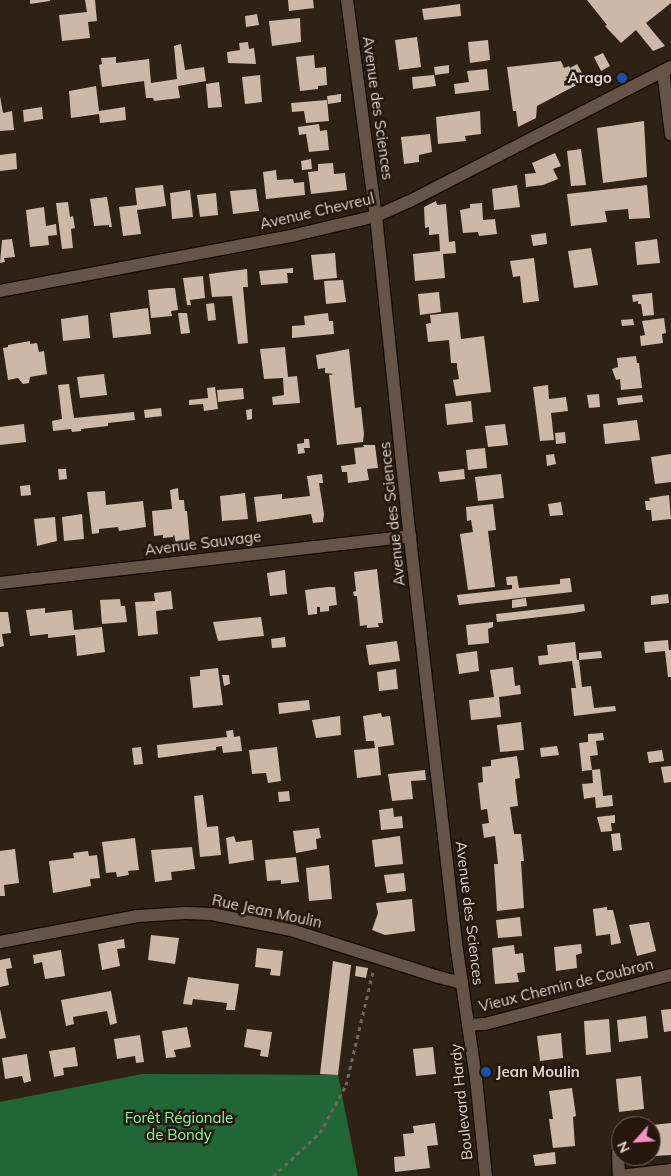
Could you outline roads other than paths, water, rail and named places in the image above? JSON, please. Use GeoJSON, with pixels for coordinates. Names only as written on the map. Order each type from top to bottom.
{"type":"FeatureCollection","features":[{"type":"Feature","properties":{"kind":"street","name":"Avenue des Sciences"},"geometry":{"type":"LineString","coordinates":[[347,0],[376,216],[410,536],[462,982],[469,1025]]}},
{"type":"Feature","properties":{"kind":"street","name":"Avenue Chevreul"},"geometry":{"type":"LineString","coordinates":[[0,291],[295,235],[376,216],[667,69]]}},
{"type":"Feature","properties":{"kind":"street"},"geometry":{"type":"LineString","coordinates":[[667,69],[671,134]]}},
{"type":"Feature","properties":{"kind":"street","name":"Avenue Sauvage"},"geometry":{"type":"LineString","coordinates":[[0,583],[410,536]]}},
{"type":"Feature","properties":{"kind":"street","name":"Rue Jean Moulin"},"geometry":{"type":"LineString","coordinates":[[0,942],[138,916],[186,913],[232,917],[291,930],[438,977],[462,982]]}},
{"type":"Feature","properties":{"kind":"street","name":"Vieux Chemin de Coubron"},"geometry":{"type":"LineString","coordinates":[[469,1025],[485,1024],[671,975]]}},
{"type":"Feature","properties":{"kind":"street","name":"Boulevard Hardy"},"geometry":{"type":"LineString","coordinates":[[469,1025],[486,1176]]}},
{"type":"Feature","properties":{"kind":"street"},"geometry":{"type":"LineString","coordinates":[[620,1176],[671,1170]]}},
{"type":"Feature","properties":{"kind":"place","name":"Arago"},"geometry":{"type":"Point","coordinates":[622,78]}},
{"type":"Feature","properties":{"kind":"place","name":"Jean Moulin"},"geometry":{"type":"Point","coordinates":[486,1072]}},
{"type":"Feature","properties":{"kind":"park label","name":"Forêt Régionale de Bondy"},"geometry":{"type":"Point","coordinates":[179,1126]}}]}
